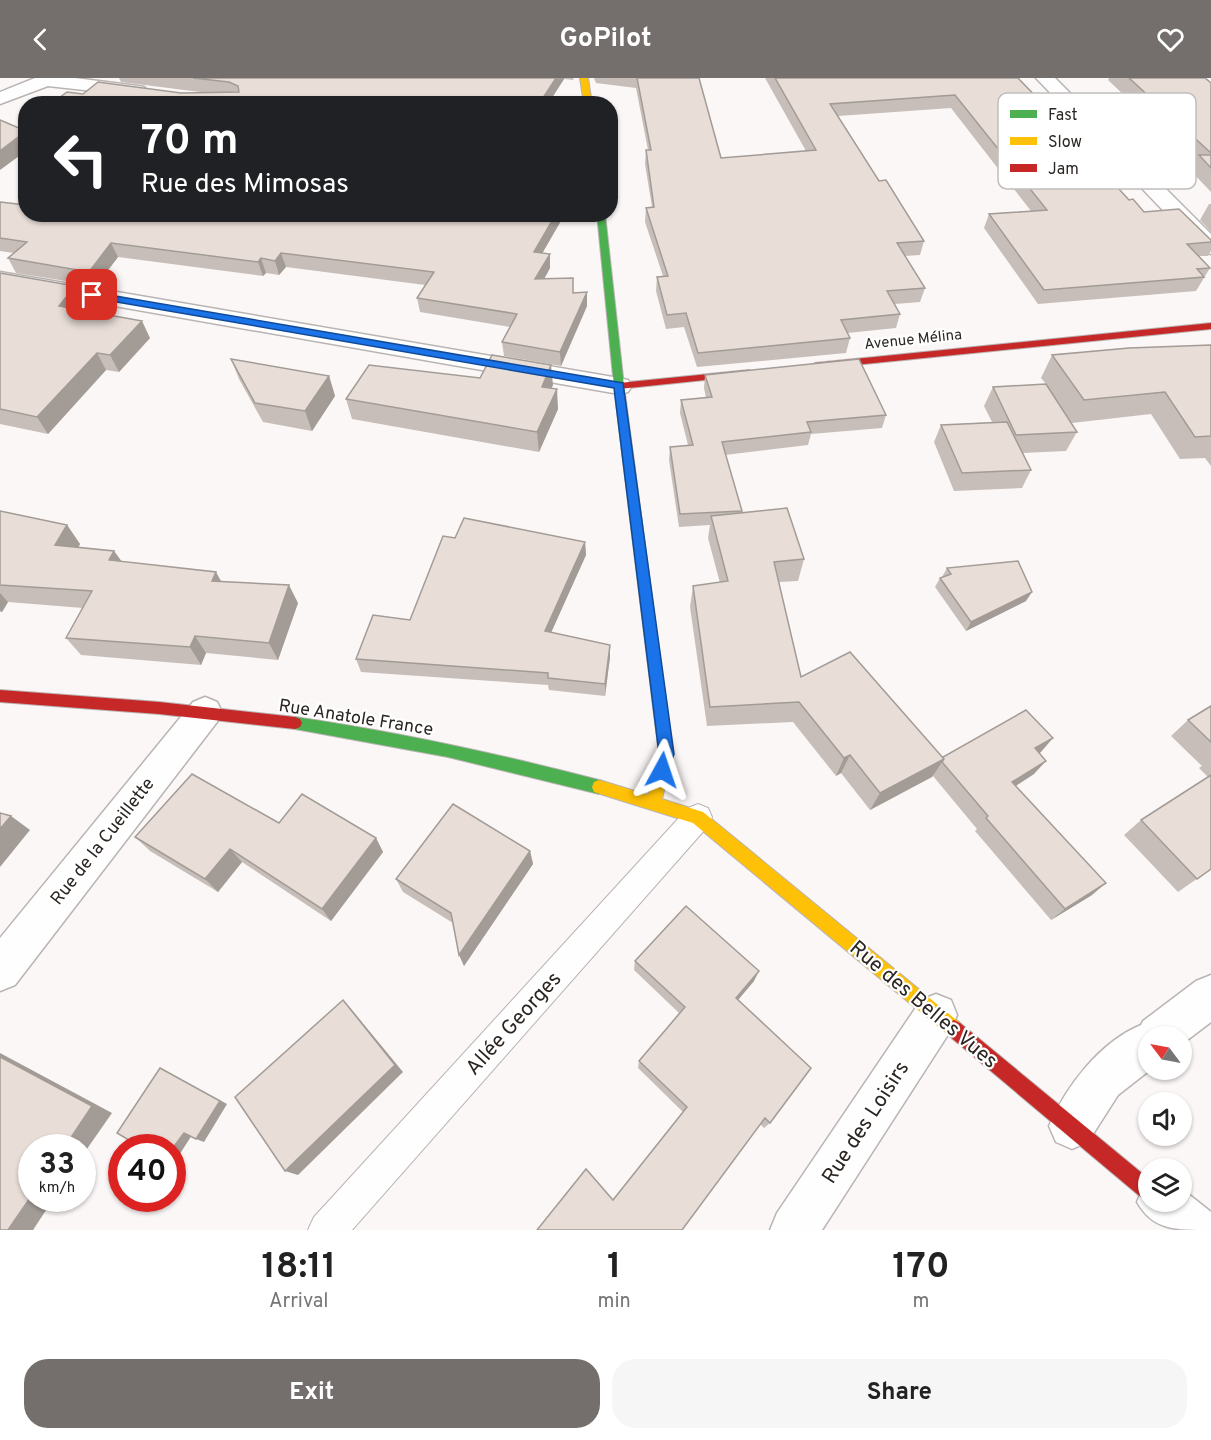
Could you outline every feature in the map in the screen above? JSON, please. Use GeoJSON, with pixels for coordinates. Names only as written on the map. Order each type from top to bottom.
{"type":"FeatureCollection","features":[{"type":"Feature","properties":{"kind":"street"},"geometry":{"type":"LineString","coordinates":[[584,78],[587,96]]}},
{"type":"Feature","properties":{"kind":"street"},"geometry":{"type":"LineString","coordinates":[[1045,78],[1060,93]]}},
{"type":"Feature","properties":{"kind":"street"},"geometry":{"type":"LineString","coordinates":[[0,98],[46,80],[151,93]]}},
{"type":"Feature","properties":{"kind":"street"},"geometry":{"type":"LineString","coordinates":[[1154,189],[1211,247]]}},
{"type":"Feature","properties":{"kind":"street"},"geometry":{"type":"LineString","coordinates":[[602,222],[619,386],[666,754],[653,802]]}},
{"type":"Feature","properties":{"kind":"street"},"geometry":{"type":"LineString","coordinates":[[0,279],[619,386],[761,371]]}},
{"type":"Feature","properties":{"kind":"street","name":"Avenue Mélina"},"geometry":{"type":"LineString","coordinates":[[796,368],[1211,326]]}},
{"type":"Feature","properties":{"kind":"street","name":"Rue Anatole France"},"geometry":{"type":"LineString","coordinates":[[0,696],[205,712],[318,726],[459,752],[610,789],[698,817]]}},
{"type":"Feature","properties":{"kind":"street","name":"Rue de la Cueillette"},"geometry":{"type":"LineString","coordinates":[[0,970],[205,712]]}},
{"type":"Feature","properties":{"kind":"street","name":"Rue des Belles Vues"},"geometry":{"type":"LineString","coordinates":[[698,817],[1138,1182]]}},
{"type":"Feature","properties":{"kind":"street"},"geometry":{"type":"LineString","coordinates":[[1171,1026],[1211,996]]}},
{"type":"Feature","properties":{"kind":"street","name":"Rue des Loisirs"},"geometry":{"type":"LineString","coordinates":[[794,1230],[936,1015]]}},
{"type":"Feature","properties":{"kind":"street"},"geometry":{"type":"LineString","coordinates":[[1072,1126],[1102,1079],[1138,1051]]}},
{"type":"Feature","properties":{"kind":"street"},"geometry":{"type":"LineString","coordinates":[[1173,1212],[1195,1230]]}},
{"type":"Feature","properties":{"kind":"lane","name":"Allée Georges"},"geometry":{"type":"LineString","coordinates":[[327,1230],[698,817]]}},
{"type":"Feature","properties":{"kind":"building"},"geometry":{"type":"Polygon","coordinates":[[[193,78],[556,78],[544,96],[62,96],[67,92],[83,94],[98,82],[181,93],[239,92],[238,86],[229,82],[193,78]]]}},
{"type":"Feature","properties":{"kind":"building"},"geometry":{"type":"Polygon","coordinates":[[[637,78],[699,78],[721,158],[816,150],[775,78],[1018,78],[1032,93],[998,93],[998,149],[955,95],[830,104],[879,181],[886,180],[924,241],[897,243],[925,288],[887,291],[900,314],[841,320],[850,338],[698,353],[686,313],[667,315],[657,277],[668,276],[646,208],[654,207],[646,150],[651,150],[637,78]]]}},
{"type":"Feature","properties":{"kind":"building"},"geometry":{"type":"Polygon","coordinates":[[[1129,78],[1205,78],[1211,83],[1211,153],[1196,139],[1196,93],[1145,93],[1129,78]]]}},
{"type":"Feature","properties":{"kind":"building"},"geometry":{"type":"Polygon","coordinates":[[[0,120],[18,128],[18,137],[0,151],[0,120]]]}},
{"type":"Feature","properties":{"kind":"building"},"geometry":{"type":"Polygon","coordinates":[[[1199,155],[1211,155],[1211,168],[1199,155]]]}},
{"type":"Feature","properties":{"kind":"building"},"geometry":{"type":"Polygon","coordinates":[[[1030,189],[1119,189],[1129,200],[1133,199],[1144,212],[1179,209],[1211,240],[1211,242],[1187,244],[1210,268],[1197,269],[1204,277],[1044,290],[989,214],[1047,210],[1030,189]]]}},
{"type":"Feature","properties":{"kind":"building"},"geometry":{"type":"Polygon","coordinates":[[[0,202],[18,204],[18,222],[551,222],[534,252],[550,254],[535,279],[573,278],[573,293],[587,292],[560,352],[502,342],[517,314],[417,298],[434,272],[281,253],[275,261],[261,258],[258,262],[111,243],[89,272],[8,258],[27,242],[0,238],[0,202]]]}},
{"type":"Feature","properties":{"kind":"building"},"geometry":{"type":"Polygon","coordinates":[[[0,273],[75,286],[59,306],[142,321],[110,355],[97,353],[37,417],[0,409],[0,273]]]}},
{"type":"Feature","properties":{"kind":"building"},"geometry":{"type":"Polygon","coordinates":[[[1211,345],[1211,436],[1195,437],[1165,392],[1084,400],[1052,355],[1129,348],[1211,345]]]}},
{"type":"Feature","properties":{"kind":"building"},"geometry":{"type":"Polygon","coordinates":[[[492,355],[551,365],[542,387],[557,389],[537,432],[346,399],[369,365],[480,378],[492,355]]]}},
{"type":"Feature","properties":{"kind":"building"},"geometry":{"type":"Polygon","coordinates":[[[231,359],[329,376],[305,411],[255,403],[231,359]]]}},
{"type":"Feature","properties":{"kind":"building"},"geometry":{"type":"Polygon","coordinates":[[[859,359],[886,415],[807,422],[811,432],[722,442],[742,511],[680,514],[670,447],[693,445],[681,400],[712,397],[705,375],[859,359]]]}},
{"type":"Feature","properties":{"kind":"building"},"geometry":{"type":"Polygon","coordinates":[[[1046,384],[1077,432],[1016,435],[993,387],[1046,384]]]}},
{"type":"Feature","properties":{"kind":"building"},"geometry":{"type":"Polygon","coordinates":[[[1007,422],[1031,470],[962,473],[941,425],[1007,422]]]}},
{"type":"Feature","properties":{"kind":"building"},"geometry":{"type":"Polygon","coordinates":[[[787,508],[804,559],[774,562],[801,677],[850,652],[944,759],[880,793],[850,755],[844,758],[799,702],[710,707],[693,586],[728,581],[711,516],[787,508]]]}},
{"type":"Feature","properties":{"kind":"building"},"geometry":{"type":"Polygon","coordinates":[[[0,511],[67,525],[55,545],[114,551],[109,560],[216,572],[212,581],[289,585],[269,643],[195,636],[190,647],[66,638],[92,591],[0,585],[0,511]]]}},
{"type":"Feature","properties":{"kind":"building"},"geometry":{"type":"Polygon","coordinates":[[[464,518],[585,542],[545,631],[610,645],[605,684],[548,678],[548,673],[356,659],[373,615],[410,620],[443,536],[455,538],[464,518]]]}},
{"type":"Feature","properties":{"kind":"building"},"geometry":{"type":"Polygon","coordinates":[[[1018,561],[1032,592],[971,622],[940,578],[951,574],[947,568],[1018,561]]]}},
{"type":"Feature","properties":{"kind":"building"},"geometry":{"type":"Polygon","coordinates":[[[1211,706],[1211,742],[1188,720],[1211,706]]]}},
{"type":"Feature","properties":{"kind":"building"},"geometry":{"type":"Polygon","coordinates":[[[1026,710],[1053,738],[1035,748],[1046,761],[1012,782],[1106,883],[1065,909],[986,818],[988,816],[942,762],[943,757],[1026,710]]]}},
{"type":"Feature","properties":{"kind":"building"},"geometry":{"type":"Polygon","coordinates":[[[192,774],[279,823],[302,794],[376,838],[322,909],[230,849],[205,879],[135,837],[192,774]]]}},
{"type":"Feature","properties":{"kind":"building"},"geometry":{"type":"Polygon","coordinates":[[[1211,775],[1211,869],[1197,879],[1141,820],[1211,775]]]}},
{"type":"Feature","properties":{"kind":"building"},"geometry":{"type":"Polygon","coordinates":[[[453,804],[530,851],[459,955],[451,913],[396,879],[453,804]]]}},
{"type":"Feature","properties":{"kind":"building"},"geometry":{"type":"Polygon","coordinates":[[[0,813],[11,816],[0,829],[0,813]]]}},
{"type":"Feature","properties":{"kind":"building"},"geometry":{"type":"Polygon","coordinates":[[[686,906],[759,971],[736,998],[811,1068],[770,1123],[765,1118],[682,1230],[537,1230],[586,1169],[613,1200],[687,1107],[639,1061],[685,1007],[635,961],[686,906]]]}},
{"type":"Feature","properties":{"kind":"building"},"geometry":{"type":"Polygon","coordinates":[[[343,1000],[395,1065],[285,1171],[235,1097],[343,1000]]]}},
{"type":"Feature","properties":{"kind":"building"},"geometry":{"type":"Polygon","coordinates":[[[0,1057],[92,1106],[73,1134],[18,1134],[18,1212],[20,1212],[8,1230],[0,1230],[0,1057]]]}},
{"type":"Feature","properties":{"kind":"building"},"geometry":{"type":"Polygon","coordinates":[[[160,1068],[220,1101],[196,1139],[184,1133],[117,1133],[160,1068]]]}},
{"type":"Feature","properties":{"kind":"traffic: fast"},"geometry":{"type":"LineString","coordinates":[[602,222],[619,386],[644,584]]}},
{"type":"Feature","properties":{"kind":"traffic: fast"},"geometry":{"type":"LineString","coordinates":[[295,723],[448,750],[599,787]]}},
{"type":"Feature","properties":{"kind":"traffic: slow"},"geometry":{"type":"LineString","coordinates":[[584,78],[587,96]]}},
{"type":"Feature","properties":{"kind":"traffic: slow"},"geometry":{"type":"LineString","coordinates":[[644,584],[666,754],[653,803]]}},
{"type":"Feature","properties":{"kind":"traffic: slow"},"geometry":{"type":"LineString","coordinates":[[599,787],[698,817],[954,1029]]}},
{"type":"Feature","properties":{"kind":"traffic: jam"},"geometry":{"type":"LineString","coordinates":[[815,366],[1211,326]]}},
{"type":"Feature","properties":{"kind":"traffic: jam"},"geometry":{"type":"LineString","coordinates":[[619,386],[749,373]]}},
{"type":"Feature","properties":{"kind":"traffic: jam"},"geometry":{"type":"LineString","coordinates":[[0,696],[159,708],[295,723]]}},
{"type":"Feature","properties":{"kind":"traffic: jam"},"geometry":{"type":"LineString","coordinates":[[954,1029],[1138,1182]]}},
{"type":"Feature","properties":{"kind":"route"},"geometry":{"type":"LineString","coordinates":[[92,295],[619,386],[666,754],[662,770]]}}]}
